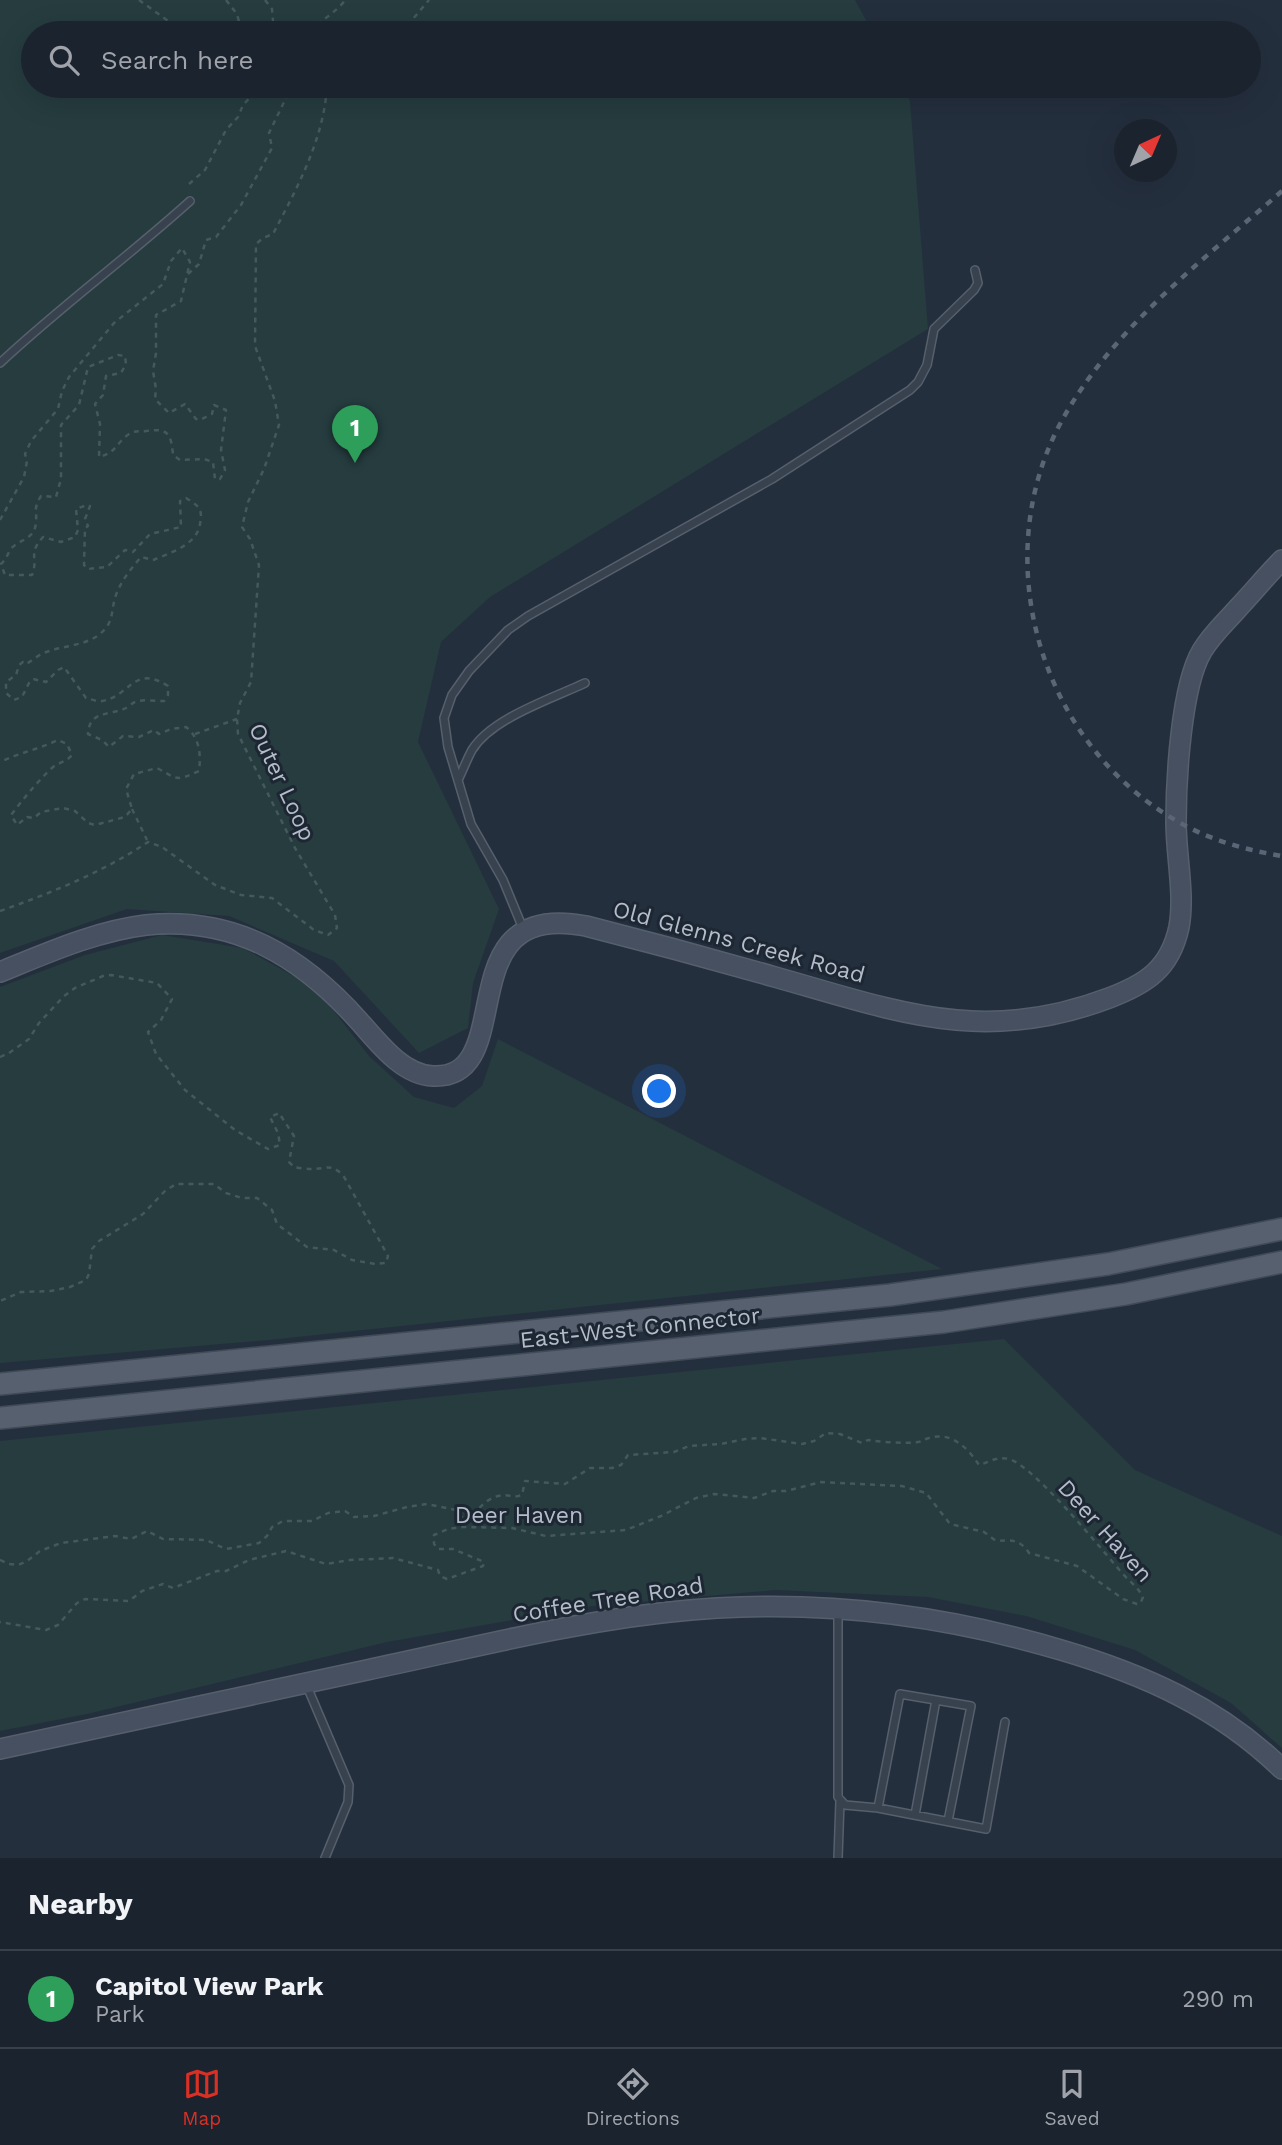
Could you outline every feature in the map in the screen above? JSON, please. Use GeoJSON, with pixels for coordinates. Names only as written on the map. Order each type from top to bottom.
{"type":"FeatureCollection","features":[{"type":"Feature","properties":{"kind":"main road","name":"East-West Connector"},"geometry":{"type":"LineString","coordinates":[[0,1384],[890,1295],[1108,1264],[1282,1229]]}},
{"type":"Feature","properties":{"kind":"main road","name":"East-West Connector"},"geometry":{"type":"LineString","coordinates":[[0,1418],[944,1322],[1126,1294],[1282,1262]]}},
{"type":"Feature","properties":{"kind":"street","name":"Old Glenns Creek Road"},"geometry":{"type":"LineString","coordinates":[[524,932],[551,922],[586,926],[894,1010],[962,1022],[1010,1022],[1063,1013],[1144,983],[1164,964],[1179,927],[1176,821],[1183,728],[1192,674],[1201,652],[1211,638],[1282,560]]}},
{"type":"Feature","properties":{"kind":"street"},"geometry":{"type":"LineString","coordinates":[[0,972],[76,942],[146,925],[180,924],[208,928],[257,942],[296,963],[327,987],[385,1051],[405,1066],[425,1075],[444,1076],[460,1069],[473,1054],[485,1022],[498,961],[509,944],[524,932]]}},
{"type":"Feature","properties":{"kind":"street","name":"Coffee Tree Road"},"geometry":{"type":"LineString","coordinates":[[0,1749],[562,1629],[627,1618],[715,1608],[838,1609],[915,1616],[968,1626],[1041,1644],[1124,1670],[1204,1708],[1239,1732],[1282,1769]]}},
{"type":"Feature","properties":{"kind":"lane"},"geometry":{"type":"LineString","coordinates":[[0,363],[190,201]]}},
{"type":"Feature","properties":{"kind":"lane"},"geometry":{"type":"LineString","coordinates":[[524,932],[503,880],[471,824],[445,734],[446,709],[452,695],[480,657],[508,630],[528,616],[772,479],[910,390],[918,382],[927,365],[934,329],[978,283],[975,270]]}},
{"type":"Feature","properties":{"kind":"lane"},"geometry":{"type":"LineString","coordinates":[[458,780],[473,748],[505,720],[585,684]]}},
{"type":"Feature","properties":{"kind":"lane"},"geometry":{"type":"LineString","coordinates":[[838,1609],[838,1858]]}},
{"type":"Feature","properties":{"kind":"lane"},"geometry":{"type":"LineString","coordinates":[[306,1683],[349,1785],[348,1802],[325,1858]]}},
{"type":"Feature","properties":{"kind":"lane"},"geometry":{"type":"LineString","coordinates":[[878,1808],[900,1694],[971,1706],[948,1821]]}},
{"type":"Feature","properties":{"kind":"lane"},"geometry":{"type":"LineString","coordinates":[[915,1815],[936,1700]]}},
{"type":"Feature","properties":{"kind":"lane"},"geometry":{"type":"LineString","coordinates":[[840,1801],[849,1807],[878,1808],[986,1829],[1005,1722]]}},
{"type":"Feature","properties":{"kind":"path"},"geometry":{"type":"LineString","coordinates":[[139,0],[168,21]]}},
{"type":"Feature","properties":{"kind":"path"},"geometry":{"type":"LineString","coordinates":[[226,0],[239,21]]}},
{"type":"Feature","properties":{"kind":"path"},"geometry":{"type":"LineString","coordinates":[[265,0],[272,9],[273,21]]}},
{"type":"Feature","properties":{"kind":"path"},"geometry":{"type":"LineString","coordinates":[[321,21],[340,8],[345,0]]}},
{"type":"Feature","properties":{"kind":"path"},"geometry":{"type":"LineString","coordinates":[[411,21],[429,0]]}},
{"type":"Feature","properties":{"kind":"path"},"geometry":{"type":"LineString","coordinates":[[189,184],[205,170],[226,130],[238,117],[243,104],[249,98]]}},
{"type":"Feature","properties":{"kind":"path"},"geometry":{"type":"LineString","coordinates":[[188,274],[199,264],[206,240],[216,237],[241,205],[272,148],[270,134],[286,98]]}},
{"type":"Feature","properties":{"kind":"path","name":"Outer Loop"},"geometry":{"type":"LineString","coordinates":[[148,842],[162,847],[215,885],[240,895],[272,898],[314,930],[328,935],[337,928],[335,915],[295,848],[237,734],[240,703],[251,682],[259,565],[250,539],[242,527],[248,502],[264,470],[279,425],[275,401],[255,346],[256,244],[273,234],[298,187],[323,118],[326,98]]}},
{"type":"Feature","properties":{"kind":"path"},"geometry":{"type":"LineString","coordinates":[[0,520],[24,477],[27,461],[25,454],[30,441],[58,409],[62,391],[86,354],[114,323],[163,284],[171,261],[182,248],[190,262],[180,301],[156,315],[153,371],[155,399],[169,413],[185,404],[196,419],[200,420],[212,414],[214,405],[226,410],[221,450],[225,470],[220,479],[215,479],[213,462],[204,459],[180,460],[173,455],[171,438],[156,429],[135,431],[110,455],[99,457],[100,424],[95,404],[103,395],[106,376],[121,373],[126,364],[125,356],[118,355],[88,368],[79,405],[61,425],[61,479],[56,498],[41,496],[35,506],[36,523],[29,538],[10,550],[8,558],[1,564],[5,575],[32,575],[35,545],[43,537],[61,542],[75,537],[78,530],[76,509],[87,505],[90,506],[85,519],[88,526],[85,528],[85,565],[88,569],[107,567],[125,550],[133,552],[139,548],[150,534],[181,527],[180,501],[186,498],[199,506],[202,513],[199,533],[181,547],[153,560],[142,557],[120,585],[107,627],[88,641],[43,653],[26,664],[23,662],[16,675],[6,682],[6,693],[14,700],[22,698],[33,679],[46,682],[64,667],[86,698],[103,701],[132,682],[145,678],[158,680],[168,686],[168,695],[163,701],[136,702],[125,709],[106,712],[94,718],[88,725],[88,733],[109,747],[123,736],[139,737],[154,730],[159,734],[186,727],[195,734],[200,757],[199,771],[184,778],[172,778],[157,768],[134,774],[127,789],[132,809],[148,842],[105,867],[42,896],[0,911]]}},
{"type":"Feature","properties":{"kind":"path"},"geometry":{"type":"LineString","coordinates":[[195,734],[237,719]]}},
{"type":"Feature","properties":{"kind":"path"},"geometry":{"type":"LineString","coordinates":[[0,762],[31,748],[43,748],[58,740],[67,744],[72,755],[67,761],[56,764],[30,789],[11,815],[17,825],[27,817],[34,818],[41,812],[63,808],[75,811],[88,823],[95,825],[125,817],[132,809]]}},
{"type":"Feature","properties":{"kind":"path"},"geometry":{"type":"LineString","coordinates":[[0,1057],[29,1039],[39,1023],[63,997],[89,982],[111,975],[157,983],[172,999],[162,1020],[148,1032],[156,1054],[185,1090],[235,1130],[268,1149],[280,1145],[278,1133],[270,1117],[279,1113],[294,1136],[289,1162],[294,1167],[313,1170],[321,1167],[335,1168],[344,1175],[388,1256],[386,1262],[375,1264],[352,1260],[334,1250],[307,1247],[277,1224],[272,1210],[257,1198],[242,1198],[226,1193],[214,1184],[187,1182],[176,1184],[164,1191],[143,1214],[99,1241],[92,1249],[86,1280],[51,1292],[21,1292],[0,1301]]}},
{"type":"Feature","properties":{"kind":"path","name":"Deer Haven"},"geometry":{"type":"LineString","coordinates":[[0,1560],[18,1564],[61,1543],[115,1536],[131,1539],[147,1531],[163,1539],[206,1540],[226,1549],[259,1543],[272,1527],[283,1521],[312,1521],[328,1513],[345,1511],[354,1517],[374,1516],[427,1504],[456,1510],[464,1520],[470,1521],[477,1507],[486,1501],[498,1496],[514,1497],[522,1494],[525,1481],[565,1485],[590,1468],[621,1465],[628,1455],[674,1452],[689,1446],[722,1444],[746,1438],[802,1444],[814,1441],[826,1433],[840,1434],[862,1443],[868,1440],[920,1442],[940,1437],[951,1439],[968,1448],[979,1465],[993,1458],[1011,1459],[1032,1474],[1060,1502],[1124,1576],[1137,1586],[1143,1597],[1137,1604],[1123,1599],[1077,1566],[1029,1553],[1014,1539],[996,1541],[984,1532],[950,1524],[926,1493],[902,1486],[821,1482],[786,1491],[773,1491],[754,1498],[714,1494],[696,1498],[626,1530],[546,1536],[512,1528],[448,1529],[435,1535],[434,1544],[438,1549],[453,1549],[484,1562],[483,1566],[447,1579],[440,1576],[438,1570],[393,1558],[326,1564],[286,1551],[249,1560],[226,1571],[218,1571],[173,1588],[163,1584],[142,1591],[129,1601],[85,1600],[76,1603],[58,1625],[46,1630],[0,1622]]}},
{"type":"Feature","properties":{"kind":"green space"},"geometry":{"type":"Polygon","coordinates":[[[0,0],[855,0],[866,21],[21,21],[21,98],[908,98],[928,329],[490,597],[441,642],[418,742],[499,909],[473,983],[468,1028],[419,1053],[334,961],[229,916],[127,909],[0,953],[0,0]]]}},
{"type":"Feature","properties":{"kind":"green space"},"geometry":{"type":"Polygon","coordinates":[[[162,935],[243,948],[317,989],[369,1056],[414,1097],[454,1108],[482,1086],[498,1039],[942,1269],[269,1340],[0,1363],[0,987],[85,955],[162,935]]]}},
{"type":"Feature","properties":{"kind":"green space"},"geometry":{"type":"Polygon","coordinates":[[[1004,1339],[1135,1470],[1282,1536],[1282,1748],[1231,1703],[1135,1650],[1026,1616],[928,1597],[776,1590],[593,1606],[387,1642],[87,1714],[0,1731],[0,1441],[1004,1339]]]}},
{"type":"Feature","properties":{"kind":"railway"},"geometry":{"type":"LineString","coordinates":[[1282,191],[1160,298],[1105,357],[1060,424],[1038,478],[1028,533],[1029,590],[1040,645],[1061,698],[1091,746],[1130,787],[1177,821],[1228,843],[1282,856]]}},
{"type":"Feature","properties":{"kind":"place","name":"Capitol View Park"},"geometry":{"type":"Point","coordinates":[355,463]}}]}
